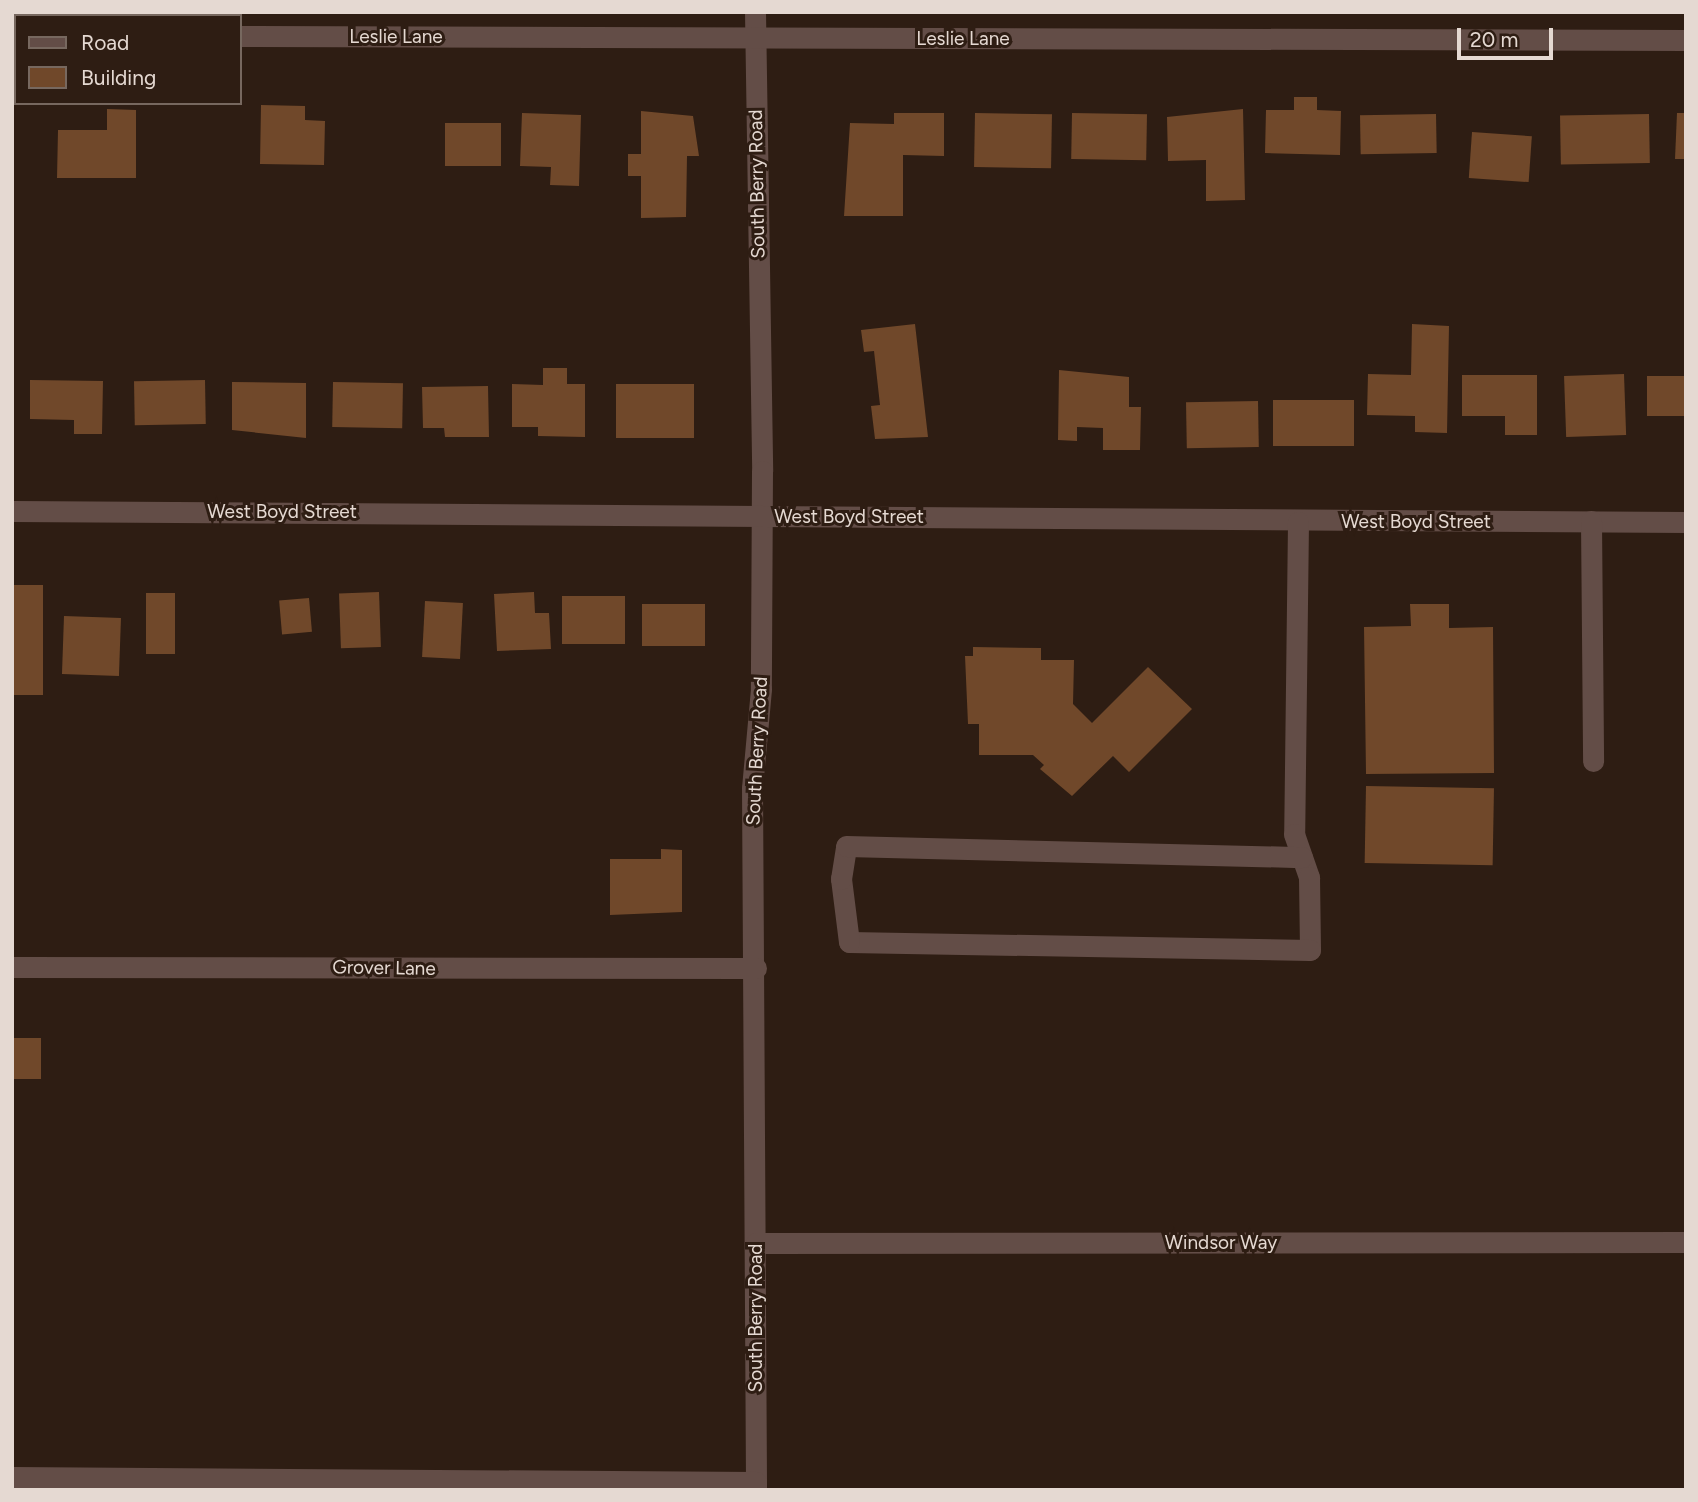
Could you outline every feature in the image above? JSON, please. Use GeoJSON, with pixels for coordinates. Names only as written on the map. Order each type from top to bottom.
{"type":"FeatureCollection","features":[{"type":"Feature","properties":{"kind":"street","name":"South Berry Road"},"geometry":{"type":"LineString","coordinates":[[755,12],[762,516],[761,689],[752,789],[756,968],[756,1486]]}},
{"type":"Feature","properties":{"kind":"street","name":"Leslie Lane"},"geometry":{"type":"LineString","coordinates":[[242,36],[1686,40]]}},
{"type":"Feature","properties":{"kind":"street","name":"West Boyd Street"},"geometry":{"type":"LineString","coordinates":[[12,511],[1298,522],[1686,522]]}},
{"type":"Feature","properties":{"kind":"street"},"geometry":{"type":"LineString","coordinates":[[1591,521],[1593,761]]}},
{"type":"Feature","properties":{"kind":"street"},"geometry":{"type":"LineString","coordinates":[[1298,522],[1294,834],[1309,877],[1310,950],[849,942],[841,879],[846,846],[1302,857]]}},
{"type":"Feature","properties":{"kind":"street","name":"Grover Lane"},"geometry":{"type":"LineString","coordinates":[[12,967],[756,968]]}},
{"type":"Feature","properties":{"kind":"street","name":"Windsor Way"},"geometry":{"type":"LineString","coordinates":[[756,1243],[1686,1242]]}},
{"type":"Feature","properties":{"kind":"street"},"geometry":{"type":"LineString","coordinates":[[12,1476],[756,1486]]}},
{"type":"Feature","properties":{"kind":"building"},"geometry":{"type":"Polygon","coordinates":[[[1294,97],[1317,97],[1317,110],[1341,111],[1340,155],[1265,153],[1266,110],[1294,110],[1294,97]]]}},
{"type":"Feature","properties":{"kind":"building"},"geometry":{"type":"Polygon","coordinates":[[[261,105],[305,106],[305,120],[325,121],[324,165],[260,164],[261,105]]]}},
{"type":"Feature","properties":{"kind":"building"},"geometry":{"type":"Polygon","coordinates":[[[107,109],[136,110],[136,178],[57,178],[58,130],[107,130],[107,109]]]}},
{"type":"Feature","properties":{"kind":"building"},"geometry":{"type":"Polygon","coordinates":[[[1243,109],[1245,200],[1206,201],[1206,160],[1168,161],[1167,117],[1243,109]]]}},
{"type":"Feature","properties":{"kind":"building"},"geometry":{"type":"Polygon","coordinates":[[[641,111],[693,116],[699,156],[687,156],[686,217],[641,218],[641,176],[628,176],[628,154],[641,154],[641,111]]]}},
{"type":"Feature","properties":{"kind":"building"},"geometry":{"type":"Polygon","coordinates":[[[522,113],[581,115],[579,186],[550,185],[551,167],[520,166],[522,113]]]}},
{"type":"Feature","properties":{"kind":"building"},"geometry":{"type":"Polygon","coordinates":[[[894,113],[944,113],[944,156],[903,155],[903,216],[844,216],[850,123],[894,124],[894,113]]]}},
{"type":"Feature","properties":{"kind":"building"},"geometry":{"type":"Polygon","coordinates":[[[975,113],[1052,114],[1051,168],[974,167],[975,113]]]}},
{"type":"Feature","properties":{"kind":"building"},"geometry":{"type":"Polygon","coordinates":[[[1072,113],[1147,114],[1146,160],[1071,159],[1072,113]]]}},
{"type":"Feature","properties":{"kind":"building"},"geometry":{"type":"Polygon","coordinates":[[[1677,113],[1686,113],[1686,159],[1675,159],[1677,113]]]}},
{"type":"Feature","properties":{"kind":"building"},"geometry":{"type":"Polygon","coordinates":[[[1436,114],[1437,153],[1361,154],[1360,115],[1436,114]]]}},
{"type":"Feature","properties":{"kind":"building"},"geometry":{"type":"Polygon","coordinates":[[[1649,114],[1650,163],[1561,165],[1560,116],[1649,114]]]}},
{"type":"Feature","properties":{"kind":"building"},"geometry":{"type":"Polygon","coordinates":[[[445,123],[501,123],[501,166],[445,166],[445,123]]]}},
{"type":"Feature","properties":{"kind":"building"},"geometry":{"type":"Polygon","coordinates":[[[1472,132],[1532,136],[1529,182],[1469,178],[1472,132]]]}},
{"type":"Feature","properties":{"kind":"building"},"geometry":{"type":"Polygon","coordinates":[[[915,324],[928,437],[875,439],[871,406],[880,405],[874,351],[864,352],[861,330],[915,324]]]}},
{"type":"Feature","properties":{"kind":"building"},"geometry":{"type":"Polygon","coordinates":[[[1412,324],[1449,326],[1447,433],[1415,432],[1415,416],[1367,415],[1368,374],[1411,375],[1412,324]]]}},
{"type":"Feature","properties":{"kind":"building"},"geometry":{"type":"Polygon","coordinates":[[[543,368],[567,368],[567,384],[585,384],[585,437],[538,436],[538,427],[512,427],[512,384],[543,385],[543,368]]]}},
{"type":"Feature","properties":{"kind":"building"},"geometry":{"type":"Polygon","coordinates":[[[1059,370],[1129,377],[1129,407],[1141,407],[1140,450],[1103,450],[1103,428],[1077,427],[1077,441],[1058,440],[1059,370]]]}},
{"type":"Feature","properties":{"kind":"building"},"geometry":{"type":"Polygon","coordinates":[[[1624,374],[1626,435],[1566,437],[1564,376],[1624,374]]]}},
{"type":"Feature","properties":{"kind":"building"},"geometry":{"type":"Polygon","coordinates":[[[1462,375],[1537,375],[1537,435],[1505,435],[1505,416],[1462,416],[1462,375]]]}},
{"type":"Feature","properties":{"kind":"building"},"geometry":{"type":"Polygon","coordinates":[[[1647,376],[1686,376],[1686,416],[1647,416],[1647,376]]]}},
{"type":"Feature","properties":{"kind":"building"},"geometry":{"type":"Polygon","coordinates":[[[30,380],[103,381],[102,434],[74,434],[74,420],[30,419],[30,380]]]}},
{"type":"Feature","properties":{"kind":"building"},"geometry":{"type":"Polygon","coordinates":[[[205,380],[206,424],[135,425],[134,381],[205,380]]]}},
{"type":"Feature","properties":{"kind":"building"},"geometry":{"type":"Polygon","coordinates":[[[232,382],[306,383],[306,438],[232,430],[232,382]]]}},
{"type":"Feature","properties":{"kind":"building"},"geometry":{"type":"Polygon","coordinates":[[[333,382],[403,383],[402,428],[332,427],[333,382]]]}},
{"type":"Feature","properties":{"kind":"building"},"geometry":{"type":"Polygon","coordinates":[[[616,384],[694,384],[694,438],[616,438],[616,384]]]}},
{"type":"Feature","properties":{"kind":"building"},"geometry":{"type":"Polygon","coordinates":[[[488,386],[489,437],[445,437],[444,428],[423,428],[422,387],[488,386]]]}},
{"type":"Feature","properties":{"kind":"building"},"geometry":{"type":"Polygon","coordinates":[[[1273,400],[1354,400],[1354,446],[1273,446],[1273,400]]]}},
{"type":"Feature","properties":{"kind":"building"},"geometry":{"type":"Polygon","coordinates":[[[1258,401],[1259,447],[1187,448],[1186,402],[1258,401]]]}},
{"type":"Feature","properties":{"kind":"building"},"geometry":{"type":"Polygon","coordinates":[[[12,585],[43,585],[43,695],[12,695],[12,585]]]}},
{"type":"Feature","properties":{"kind":"building"},"geometry":{"type":"Polygon","coordinates":[[[379,592],[381,647],[341,648],[339,593],[379,592]]]}},
{"type":"Feature","properties":{"kind":"building"},"geometry":{"type":"Polygon","coordinates":[[[534,592],[535,613],[549,613],[551,649],[497,651],[494,594],[534,592]]]}},
{"type":"Feature","properties":{"kind":"building"},"geometry":{"type":"Polygon","coordinates":[[[146,593],[175,593],[175,654],[146,654],[146,593]]]}},
{"type":"Feature","properties":{"kind":"building"},"geometry":{"type":"Polygon","coordinates":[[[562,596],[625,596],[625,644],[562,644],[562,596]]]}},
{"type":"Feature","properties":{"kind":"building"},"geometry":{"type":"Polygon","coordinates":[[[309,598],[312,632],[282,634],[279,601],[309,598]]]}},
{"type":"Feature","properties":{"kind":"building"},"geometry":{"type":"Polygon","coordinates":[[[425,601],[463,603],[460,659],[422,657],[425,601]]]}},
{"type":"Feature","properties":{"kind":"building"},"geometry":{"type":"Polygon","coordinates":[[[642,604],[705,604],[705,646],[642,646],[642,604]]]}},
{"type":"Feature","properties":{"kind":"building"},"geometry":{"type":"Polygon","coordinates":[[[1410,604],[1449,604],[1449,628],[1493,627],[1494,773],[1366,774],[1364,627],[1411,626],[1410,604]]]}},
{"type":"Feature","properties":{"kind":"building"},"geometry":{"type":"Polygon","coordinates":[[[64,616],[121,618],[119,676],[62,674],[64,616]]]}},
{"type":"Feature","properties":{"kind":"building"},"geometry":{"type":"Polygon","coordinates":[[[973,647],[1041,648],[1041,660],[1074,660],[1073,704],[1092,723],[1148,667],[1192,709],[1129,772],[1113,756],[1072,796],[1040,769],[1044,765],[1033,755],[979,755],[979,724],[968,724],[965,656],[973,656],[973,647]]]}},
{"type":"Feature","properties":{"kind":"building"},"geometry":{"type":"Polygon","coordinates":[[[1366,786],[1494,788],[1493,865],[1365,863],[1366,786]]]}},
{"type":"Feature","properties":{"kind":"building"},"geometry":{"type":"Polygon","coordinates":[[[661,849],[682,850],[682,912],[610,915],[610,859],[661,859],[661,849]]]}},
{"type":"Feature","properties":{"kind":"building"},"geometry":{"type":"Polygon","coordinates":[[[12,1038],[41,1038],[41,1079],[12,1079],[12,1038]]]}}]}
